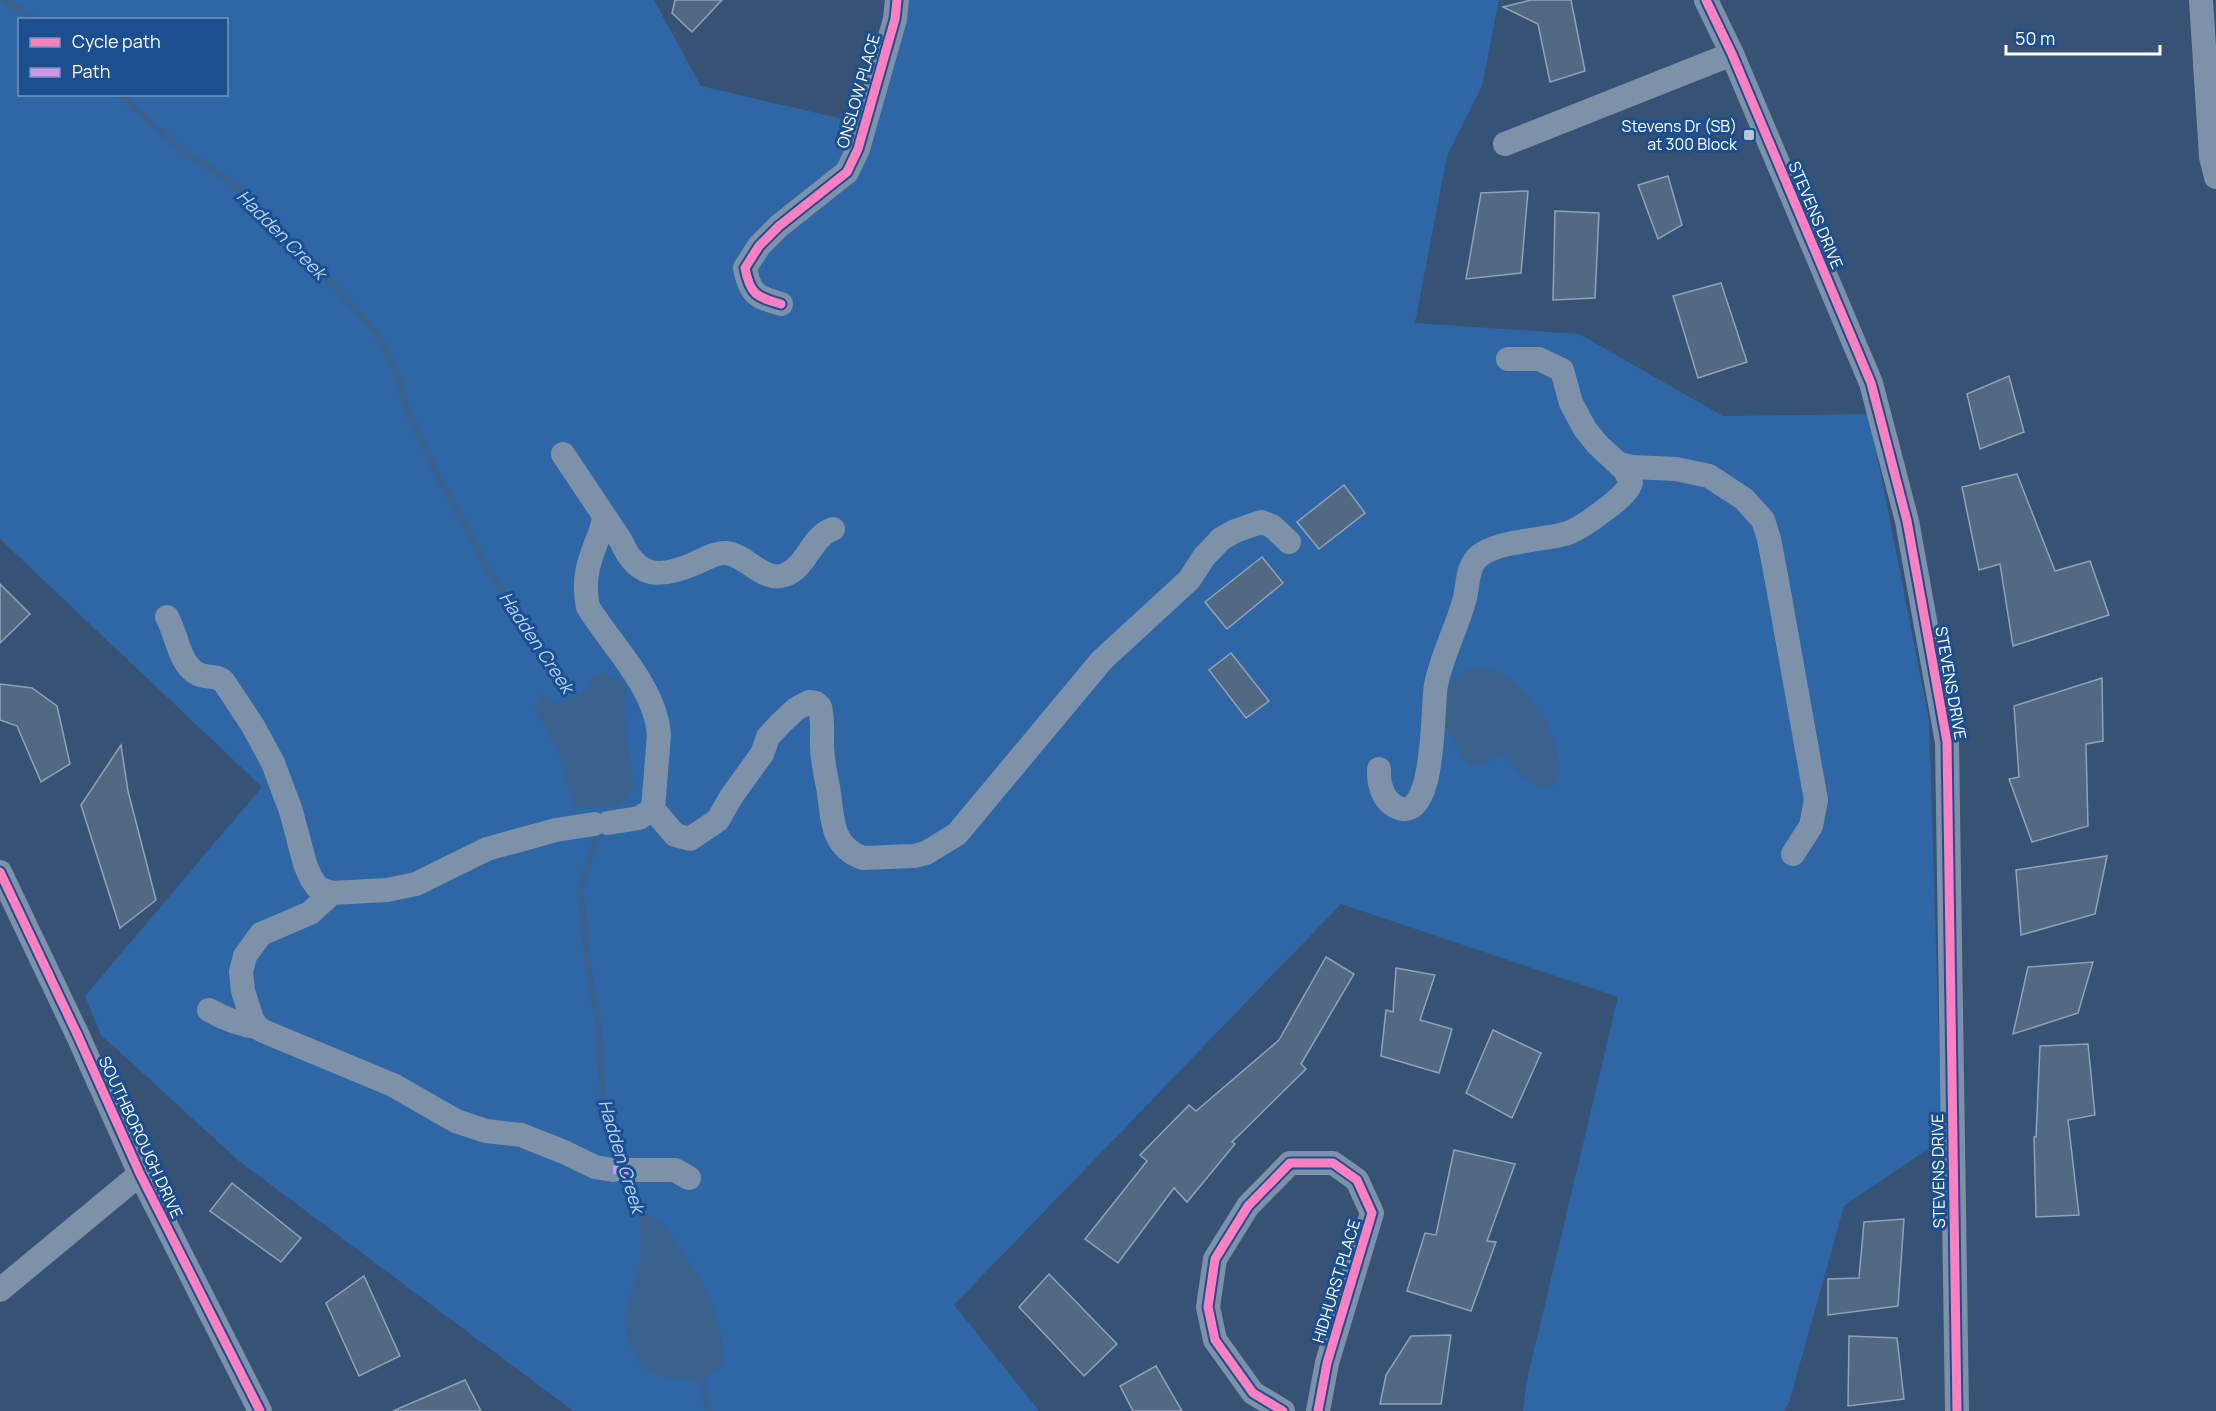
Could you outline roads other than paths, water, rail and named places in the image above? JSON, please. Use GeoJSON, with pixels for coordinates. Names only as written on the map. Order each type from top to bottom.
{"type":"FeatureCollection","features":[{"type":"Feature","properties":{"kind":"street","name":"ONSLOW PLACE"},"geometry":{"type":"LineString","coordinates":[[781,304],[758,297],[748,284],[745,268],[759,246],[779,226],[848,172],[858,149],[895,18],[897,0]]}},
{"type":"Feature","properties":{"kind":"street","name":"STEVENS DRIVE"},"geometry":{"type":"LineString","coordinates":[[1707,0],[1732,54],[1870,383],[1907,521],[1947,742],[1957,1411]]}},
{"type":"Feature","properties":{"kind":"street"},"geometry":{"type":"LineString","coordinates":[[2201,0],[2211,157],[2216,177]]}},
{"type":"Feature","properties":{"kind":"street"},"geometry":{"type":"LineString","coordinates":[[1505,144],[1732,54]]}},
{"type":"Feature","properties":{"kind":"street"},"geometry":{"type":"LineString","coordinates":[[1379,769],[1380,782],[1388,801],[1402,809],[1412,806],[1424,787],[1430,766],[1435,688],[1465,599],[1468,579],[1474,563],[1481,554],[1497,548],[1567,533],[1587,524],[1622,496],[1629,487],[1629,476],[1585,429],[1571,403],[1562,370],[1539,359],[1508,359]]}},
{"type":"Feature","properties":{"kind":"street"},"geometry":{"type":"LineString","coordinates":[[563,454],[627,554],[639,568],[657,574],[664,574],[727,553],[769,575],[781,576],[794,571],[816,541],[823,534],[834,529]]}},
{"type":"Feature","properties":{"kind":"street"},"geometry":{"type":"LineString","coordinates":[[1619,464],[1703,474],[1744,499],[1763,520],[1777,581],[1816,800],[1811,826],[1793,854]]}},
{"type":"Feature","properties":{"kind":"street"},"geometry":{"type":"LineString","coordinates":[[604,516],[603,526],[591,556],[586,578],[586,596],[588,607],[636,676],[653,706],[659,735],[653,809],[675,835],[690,839],[704,831],[718,820],[730,797],[762,754],[771,732],[796,709],[813,702],[820,707],[821,711],[823,763],[832,824],[841,840],[856,855],[863,858],[914,856],[926,853],[946,842],[965,827],[1001,780],[1097,666],[1189,580],[1204,557],[1221,539],[1235,531],[1261,522],[1272,526],[1289,542]]}},
{"type":"Feature","properties":{"kind":"street"},"geometry":{"type":"LineString","coordinates":[[168,617],[178,646],[192,670],[200,675],[220,678],[258,734],[273,763],[291,811],[307,871],[318,888],[332,893],[387,891],[416,884],[487,849],[556,830],[639,818],[653,809]]}},
{"type":"Feature","properties":{"kind":"street","name":"SOUTHBOROUGH DRIVE"},"geometry":{"type":"LineString","coordinates":[[0,872],[140,1174],[260,1411]]}},
{"type":"Feature","properties":{"kind":"street"},"geometry":{"type":"LineString","coordinates":[[257,1027],[243,992],[241,972],[245,956],[261,934],[310,913],[332,893]]}},
{"type":"Feature","properties":{"kind":"street"},"geometry":{"type":"LineString","coordinates":[[209,1010],[243,1026],[257,1027],[393,1085],[456,1121],[486,1131],[521,1135],[595,1167],[621,1170],[675,1170],[689,1178]]}},
{"type":"Feature","properties":{"kind":"street","name":"HIDHURST PLACE"},"geometry":{"type":"LineString","coordinates":[[1283,1411],[1253,1393],[1215,1340],[1208,1306],[1215,1259],[1248,1206],[1290,1163],[1333,1163],[1357,1180],[1372,1213],[1327,1363],[1318,1411]]}},
{"type":"Feature","properties":{"kind":"street"},"geometry":{"type":"LineString","coordinates":[[0,1290],[140,1174]]}},
{"type":"Feature","properties":{"kind":"waterway","name":"Hadden Creek"},"geometry":{"type":"LineString","coordinates":[[4,0],[32,18]]}},
{"type":"Feature","properties":{"kind":"waterway","name":"Hadden Creek"},"geometry":{"type":"LineString","coordinates":[[121,96],[186,154],[225,177],[322,272],[377,334],[396,371],[407,409],[438,477],[485,565],[573,691],[577,704]]}},
{"type":"Feature","properties":{"kind":"waterway","name":"Hadden Creek"},"geometry":{"type":"LineString","coordinates":[[600,828],[580,890],[590,980],[598,1019],[603,1104],[624,1176],[643,1220]]}},
{"type":"Feature","properties":{"kind":"waterway","name":"Hadden Creek"},"geometry":{"type":"LineString","coordinates":[[700,1373],[708,1411]]}},
{"type":"Feature","properties":{"kind":"place","name":"Stevens Dr (SB) at 300 Block"},"geometry":{"type":"Point","coordinates":[1749,135]}}]}
